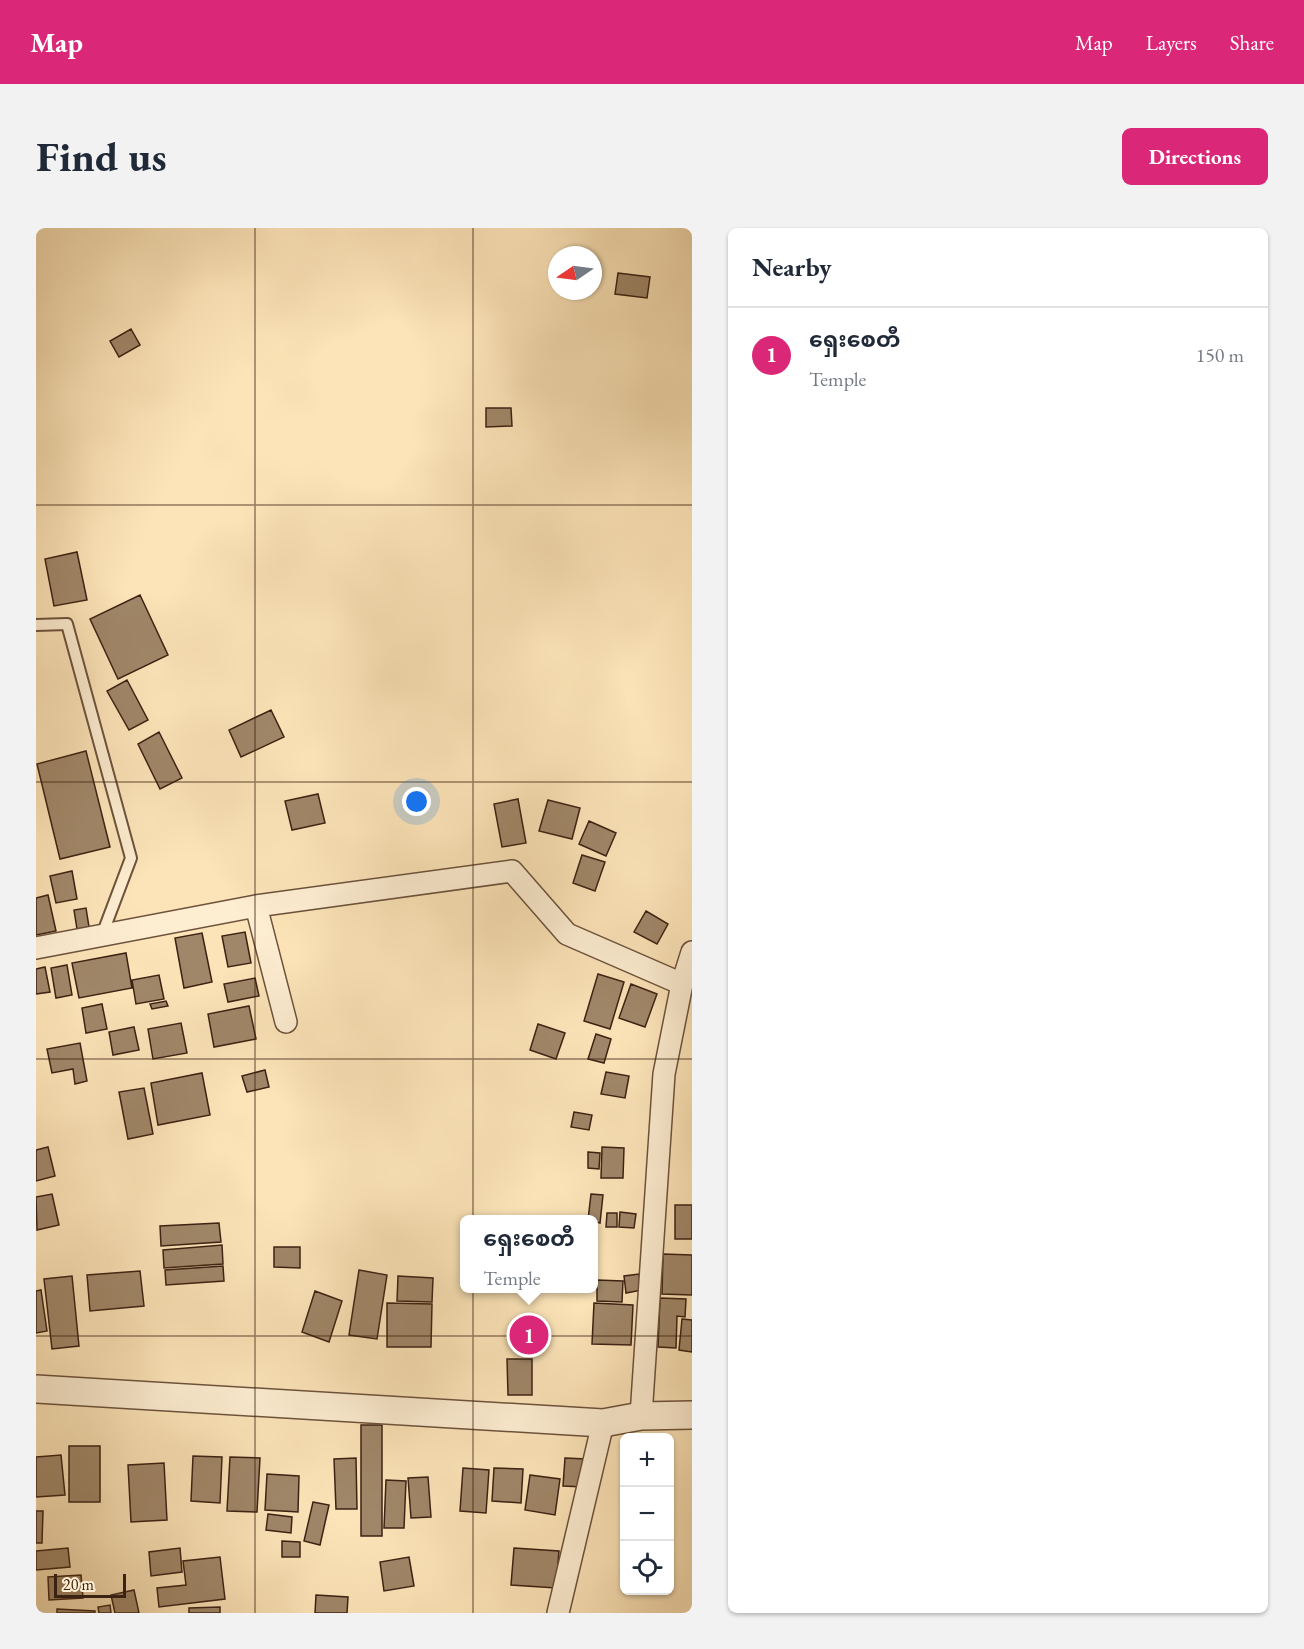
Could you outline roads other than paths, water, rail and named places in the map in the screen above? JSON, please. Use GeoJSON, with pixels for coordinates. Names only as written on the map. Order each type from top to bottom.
{"type":"FeatureCollection","features":[{"type":"Feature","properties":{"kind":"street"},"geometry":{"type":"LineString","coordinates":[[36,948],[256,906],[512,871],[567,934],[682,984]]}},
{"type":"Feature","properties":{"kind":"street"},"geometry":{"type":"LineString","coordinates":[[256,906],[286,1022]]}},
{"type":"Feature","properties":{"kind":"street"},"geometry":{"type":"LineString","coordinates":[[641,1416],[656,1231],[664,1074],[682,984],[692,952]]}},
{"type":"Feature","properties":{"kind":"street"},"geometry":{"type":"LineString","coordinates":[[36,1389],[603,1423],[641,1416],[692,1415]]}},
{"type":"Feature","properties":{"kind":"street"},"geometry":{"type":"LineString","coordinates":[[558,1613],[603,1423]]}},
{"type":"Feature","properties":{"kind":"lane"},"geometry":{"type":"LineString","coordinates":[[36,625],[67,624],[131,858],[102,934]]}},
{"type":"Feature","properties":{"kind":"place","name":"ရှေးစေတီ"},"geometry":{"type":"Point","coordinates":[529,1335]}}]}
